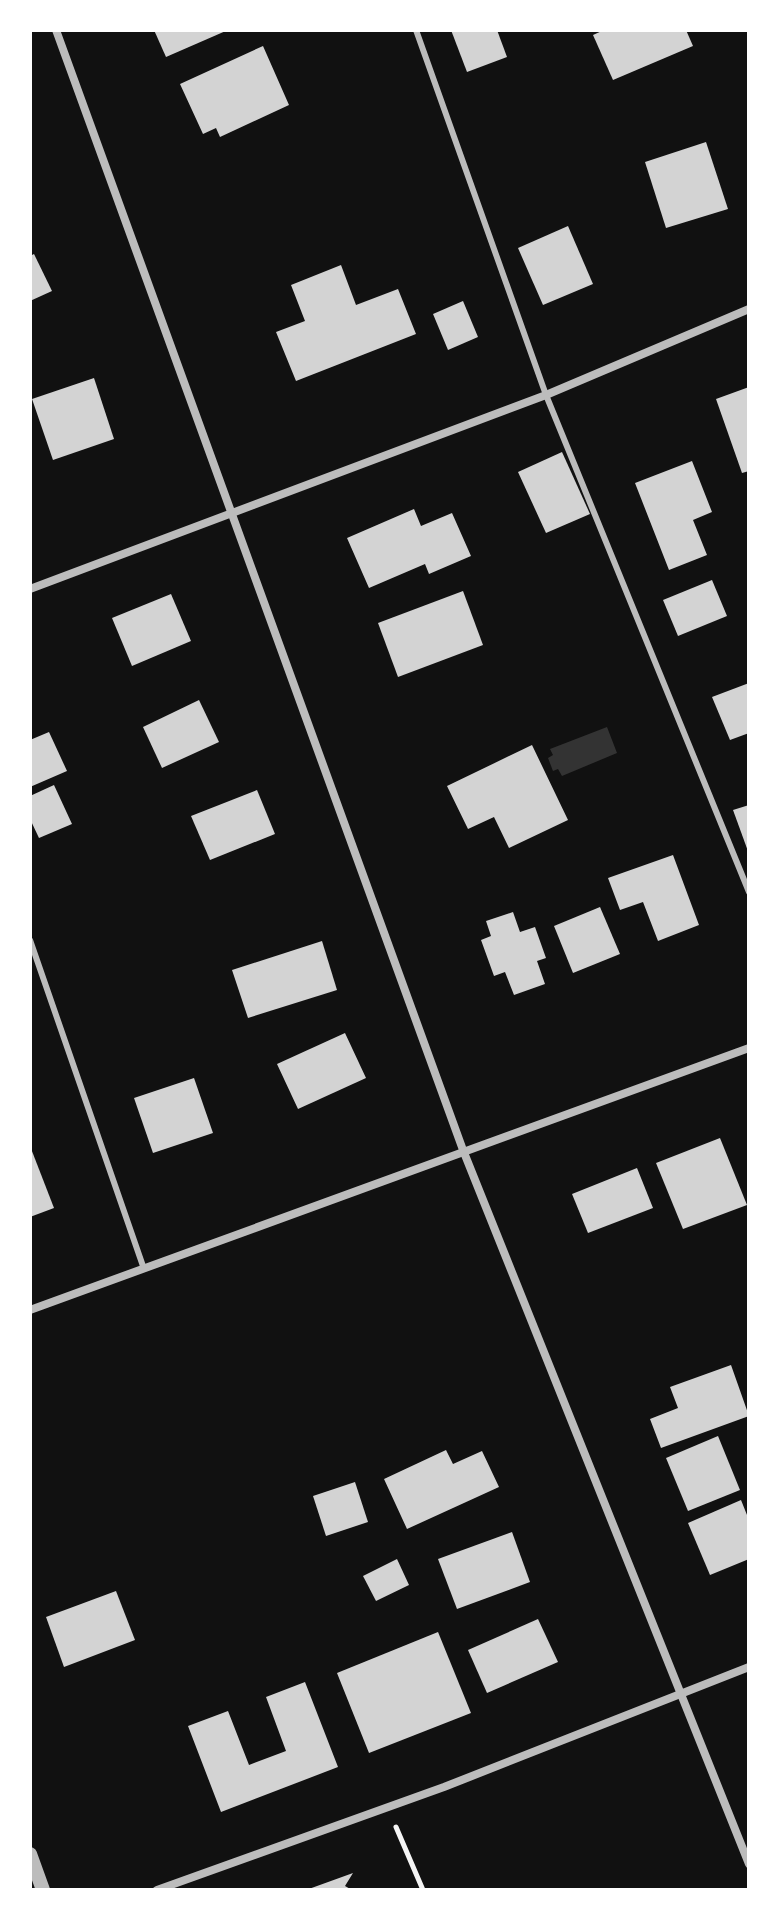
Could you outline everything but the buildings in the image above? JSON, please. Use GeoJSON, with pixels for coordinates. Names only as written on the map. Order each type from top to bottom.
{"type":"FeatureCollection","features":[{"type":"Feature","properties":{"kind":"street"},"geometry":{"type":"LineString","coordinates":[[56,30],[235,514],[463,1150],[749,1864]]}},
{"type":"Feature","properties":{"kind":"street"},"geometry":{"type":"LineString","coordinates":[[30,589],[546,395],[749,309]]}},
{"type":"Feature","properties":{"kind":"street"},"geometry":{"type":"LineString","coordinates":[[30,1310],[749,1048]]}},
{"type":"Feature","properties":{"kind":"street"},"geometry":{"type":"LineString","coordinates":[[157,1890],[388,1808],[749,1667]]}},
{"type":"Feature","properties":{"kind":"street"},"geometry":{"type":"LineString","coordinates":[[30,1854],[43,1890]]}},
{"type":"Feature","properties":{"kind":"lane"},"geometry":{"type":"LineString","coordinates":[[416,30],[546,395],[749,892]]}},
{"type":"Feature","properties":{"kind":"lane"},"geometry":{"type":"LineString","coordinates":[[30,940],[144,1270]]}},
{"type":"Feature","properties":{"kind":"path"},"geometry":{"type":"LineString","coordinates":[[388,1808],[423,1890]]}},
{"type":"Feature","properties":{"kind":"shaded area"},"geometry":{"type":"Polygon","coordinates":[[[607,727],[617,753],[562,776],[558,769],[553,771],[548,758],[553,755],[550,749],[607,727]]]}}]}
